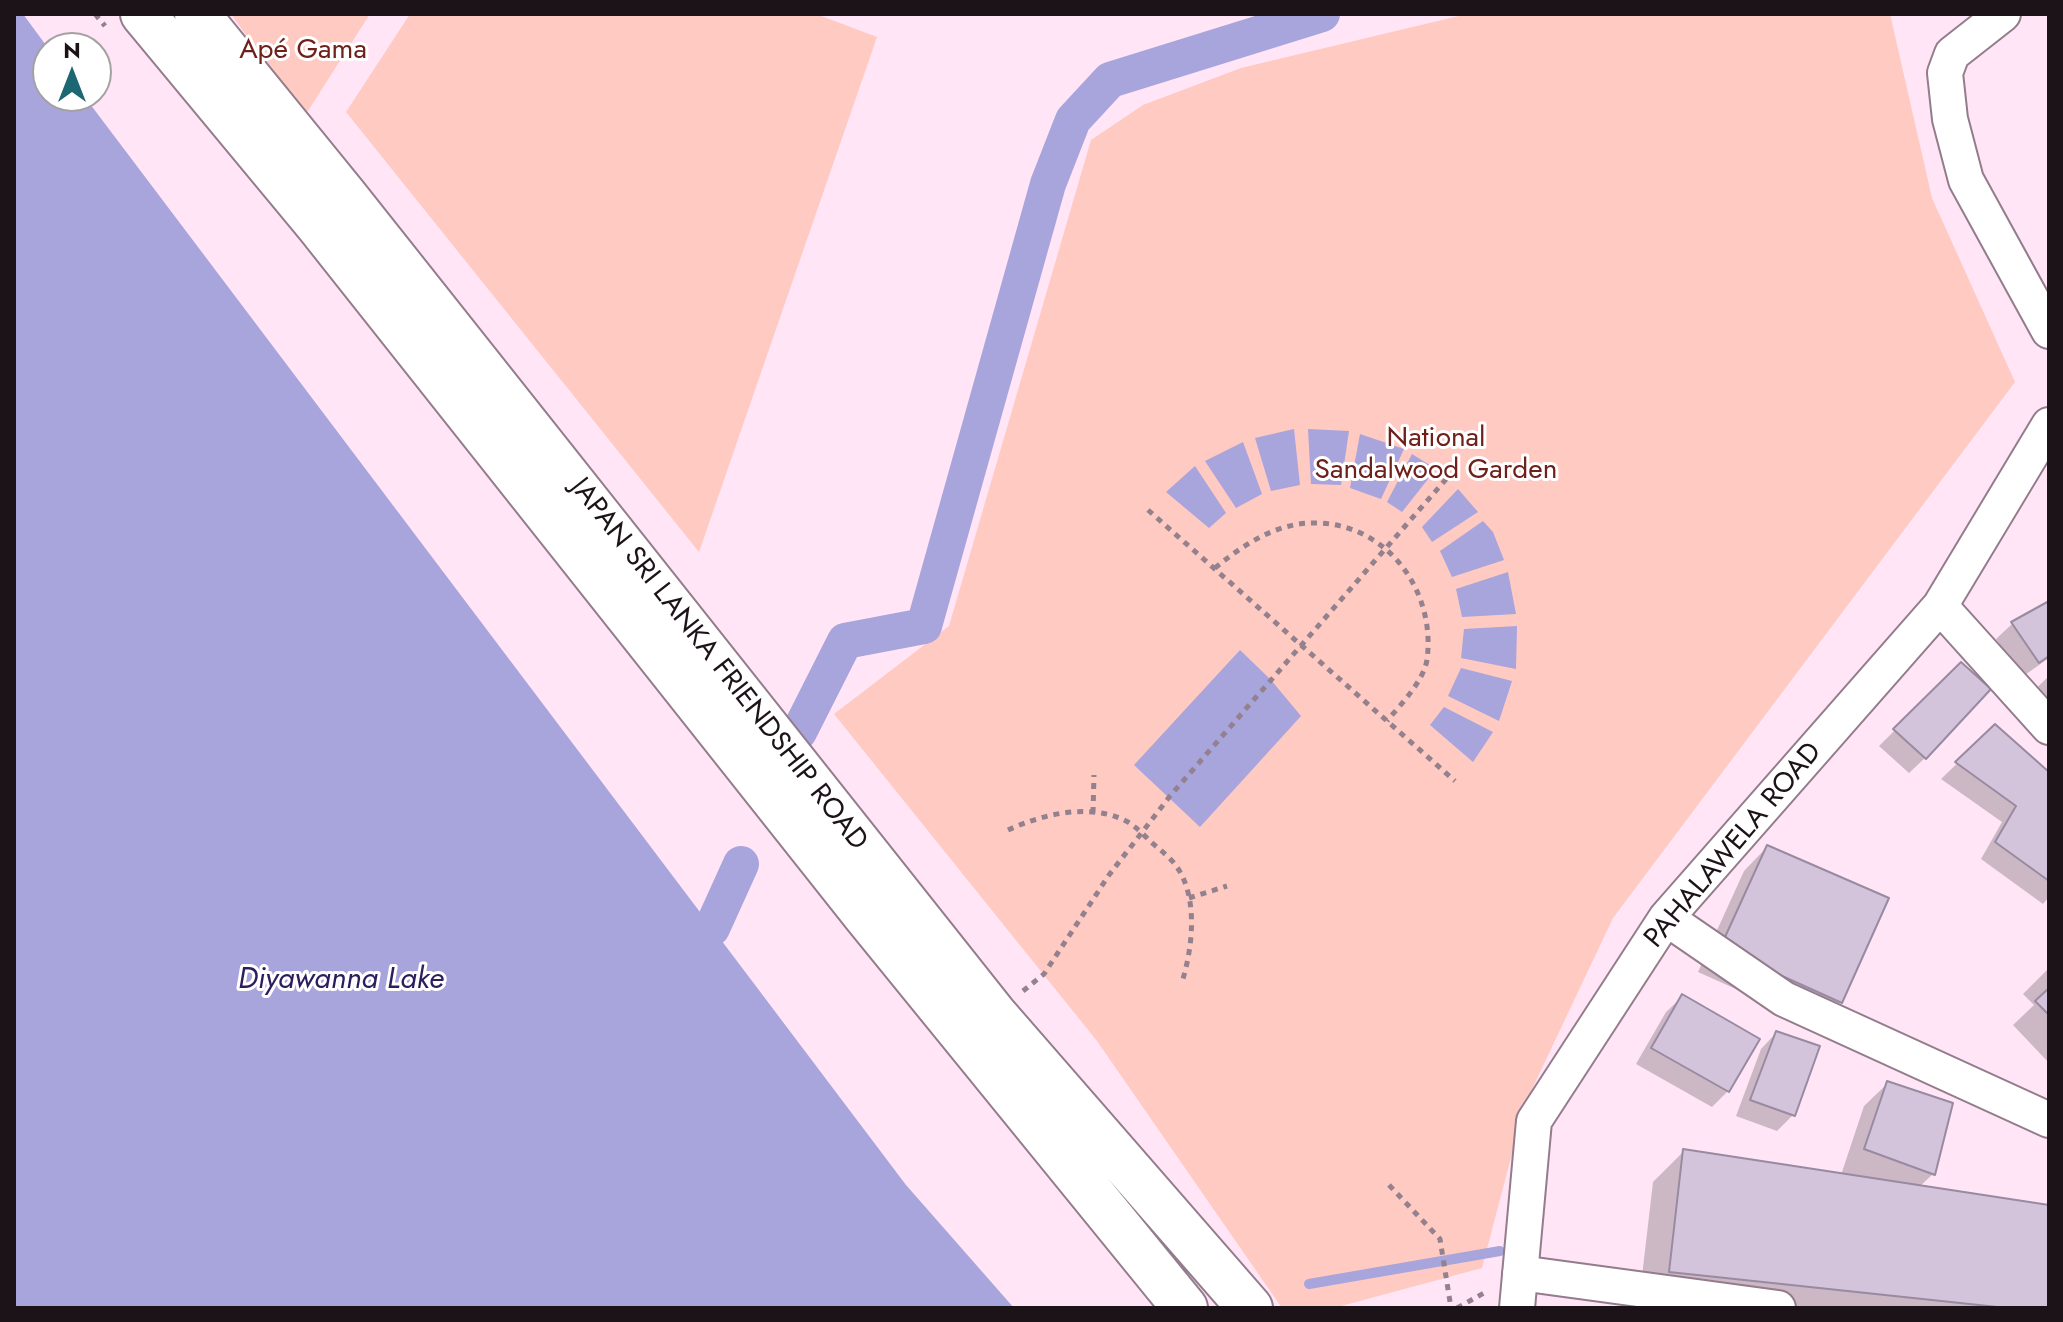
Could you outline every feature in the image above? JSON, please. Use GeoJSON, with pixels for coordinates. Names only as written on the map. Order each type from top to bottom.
{"type":"FeatureCollection","features":[{"type":"Feature","properties":{"kind":"main road","name":"JAPAN SRI LANKA FRIENDSHIP ROAD"},"geometry":{"type":"LineString","coordinates":[[143,14],[318,225],[866,916],[1185,1308]]}},
{"type":"Feature","properties":{"kind":"main road","name":"JAPAN SRI LANKA FRIENDSHIP ROAD"},"geometry":{"type":"LineString","coordinates":[[197,14],[994,1014],[1250,1308]]}},
{"type":"Feature","properties":{"kind":"street"},"geometry":{"type":"LineString","coordinates":[[2003,14],[1952,54],[1945,73],[1950,119],[1966,180],[2049,331]]}},
{"type":"Feature","properties":{"kind":"street","name":"PAHALAWELA ROAD"},"geometry":{"type":"LineString","coordinates":[[1511,1289],[1534,1121],[1666,918],[1940,606],[2049,425]]}},
{"type":"Feature","properties":{"kind":"street"},"geometry":{"type":"LineString","coordinates":[[1940,606],[2049,727]]}},
{"type":"Feature","properties":{"kind":"street"},"geometry":{"type":"LineString","coordinates":[[1666,918],[1784,999],[2049,1120]]}},
{"type":"Feature","properties":{"kind":"street"},"geometry":{"type":"LineString","coordinates":[[1511,1289],[1778,1308]]}},
{"type":"Feature","properties":{"kind":"path"},"geometry":{"type":"LineString","coordinates":[[1044,974],[1140,832],[1447,478]]}},
{"type":"Feature","properties":{"kind":"path"},"geometry":{"type":"LineString","coordinates":[[1148,510],[1455,781]]}},
{"type":"Feature","properties":{"kind":"path"},"geometry":{"type":"LineString","coordinates":[[1215,568],[1242,546],[1276,530],[1317,522],[1352,528],[1386,548],[1409,572],[1421,596],[1426,624],[1427,661],[1414,687],[1387,721]]}},
{"type":"Feature","properties":{"kind":"path"},"geometry":{"type":"LineString","coordinates":[[1093,813],[1094,775]]}},
{"type":"Feature","properties":{"kind":"path"},"geometry":{"type":"LineString","coordinates":[[1008,830],[1036,817],[1093,813],[1117,817],[1140,832],[1175,864],[1189,898],[1189,959],[1182,982]]}},
{"type":"Feature","properties":{"kind":"path"},"geometry":{"type":"LineString","coordinates":[[1189,898],[1227,886]]}},
{"type":"Feature","properties":{"kind":"path"},"geometry":{"type":"LineString","coordinates":[[1389,1185],[1440,1239],[1454,1308],[1511,1289]]}},
{"type":"Feature","properties":{"kind":"green space","name":"Apé Gama"},"geometry":{"type":"Polygon","coordinates":[[[231,14],[370,14],[304,117],[231,14]]]}},
{"type":"Feature","properties":{"kind":"green space"},"geometry":{"type":"Polygon","coordinates":[[[410,14],[816,14],[877,37],[699,552],[346,112],[410,14]]]}},
{"type":"Feature","properties":{"kind":"green space","name":"National Sandalwood Garden"},"geometry":{"type":"Polygon","coordinates":[[[1467,14],[1890,14],[1932,198],[2015,382],[1613,918],[1525,1104],[1482,1268],[1334,1308],[1282,1308],[1097,1041],[834,714],[949,626],[1091,140],[1143,105],[1241,68],[1467,14]]]}},
{"type":"Feature","properties":{"kind":"water","name":"Diyawanna Lake"},"geometry":{"type":"Polygon","coordinates":[[[14,14],[23,14],[36,32],[32,32],[32,112],[96,112],[906,1185],[1014,1308],[14,1308],[14,14]]]}},
{"type":"Feature","properties":{"kind":"water"},"geometry":{"type":"Polygon","coordinates":[[[1294,429],[1300,485],[1271,491],[1255,438],[1294,429]]]}},
{"type":"Feature","properties":{"kind":"water"},"geometry":{"type":"Polygon","coordinates":[[[1308,429],[1349,431],[1341,485],[1311,484],[1308,429]]]}},
{"type":"Feature","properties":{"kind":"water"},"geometry":{"type":"Polygon","coordinates":[[[1360,434],[1404,449],[1381,499],[1350,488],[1360,434]]]}},
{"type":"Feature","properties":{"kind":"water"},"geometry":{"type":"Polygon","coordinates":[[[1243,442],[1262,494],[1236,508],[1205,461],[1243,442]]]}},
{"type":"Feature","properties":{"kind":"water"},"geometry":{"type":"Polygon","coordinates":[[[1412,454],[1436,469],[1402,512],[1387,502],[1412,454]]]}},
{"type":"Feature","properties":{"kind":"water"},"geometry":{"type":"Polygon","coordinates":[[[1195,466],[1226,513],[1209,528],[1166,492],[1195,466]]]}},
{"type":"Feature","properties":{"kind":"water"},"geometry":{"type":"Polygon","coordinates":[[[1458,489],[1478,512],[1432,542],[1422,527],[1458,489]]]}},
{"type":"Feature","properties":{"kind":"water"},"geometry":{"type":"Polygon","coordinates":[[[1483,521],[1493,532],[1504,560],[1452,577],[1440,551],[1483,521]]]}},
{"type":"Feature","properties":{"kind":"water"},"geometry":{"type":"Polygon","coordinates":[[[1508,572],[1516,614],[1462,617],[1456,589],[1508,572]]]}},
{"type":"Feature","properties":{"kind":"water"},"geometry":{"type":"Polygon","coordinates":[[[1517,626],[1516,669],[1461,658],[1464,629],[1517,626]]]}},
{"type":"Feature","properties":{"kind":"water"},"geometry":{"type":"Polygon","coordinates":[[[1240,650],[1271,680],[1301,716],[1200,827],[1134,765],[1240,650]]]}},
{"type":"Feature","properties":{"kind":"water"},"geometry":{"type":"Polygon","coordinates":[[[1461,668],[1512,681],[1499,721],[1448,696],[1461,668]]]}},
{"type":"Feature","properties":{"kind":"water"},"geometry":{"type":"Polygon","coordinates":[[[1444,707],[1493,732],[1473,762],[1430,725],[1444,707]]]}},
{"type":"Feature","properties":{"kind":"building"},"geometry":{"type":"Polygon","coordinates":[[[2049,601],[2049,656],[2039,663],[2011,622],[2049,601]]]}},
{"type":"Feature","properties":{"kind":"building"},"geometry":{"type":"Polygon","coordinates":[[[1961,662],[1991,689],[1926,759],[1893,729],[1961,662]]]}},
{"type":"Feature","properties":{"kind":"building"},"geometry":{"type":"Polygon","coordinates":[[[1995,724],[2049,772],[2049,881],[1995,842],[2016,806],[1955,762],[1995,724]]]}},
{"type":"Feature","properties":{"kind":"building"},"geometry":{"type":"Polygon","coordinates":[[[1767,845],[1889,898],[1842,1003],[1720,948],[1767,845]]]}},
{"type":"Feature","properties":{"kind":"building"},"geometry":{"type":"Polygon","coordinates":[[[2049,988],[2049,1015],[2035,1001],[2049,988]]]}},
{"type":"Feature","properties":{"kind":"building"},"geometry":{"type":"Polygon","coordinates":[[[1682,994],[1760,1039],[1729,1092],[1651,1048],[1682,994]]]}},
{"type":"Feature","properties":{"kind":"building"},"geometry":{"type":"Polygon","coordinates":[[[1776,1031],[1820,1046],[1795,1116],[1750,1100],[1776,1031]]]}},
{"type":"Feature","properties":{"kind":"building"},"geometry":{"type":"Polygon","coordinates":[[[1887,1081],[1953,1103],[1935,1175],[1864,1149],[1887,1081]]]}},
{"type":"Feature","properties":{"kind":"building"},"geometry":{"type":"Polygon","coordinates":[[[1683,1149],[2049,1205],[2049,1308],[2007,1308],[1669,1272],[1683,1149]]]}},
{"type":"Feature","properties":{"kind":"waterway"},"geometry":{"type":"LineString","coordinates":[[799,732],[845,641],[924,626],[1048,184],[1073,120],[1110,80],[1322,14]]}},
{"type":"Feature","properties":{"kind":"waterway"},"geometry":{"type":"LineString","coordinates":[[712,928],[741,864]]}},
{"type":"Feature","properties":{"kind":"waterway"},"geometry":{"type":"LineString","coordinates":[[1309,1284],[1500,1251]]}}]}
